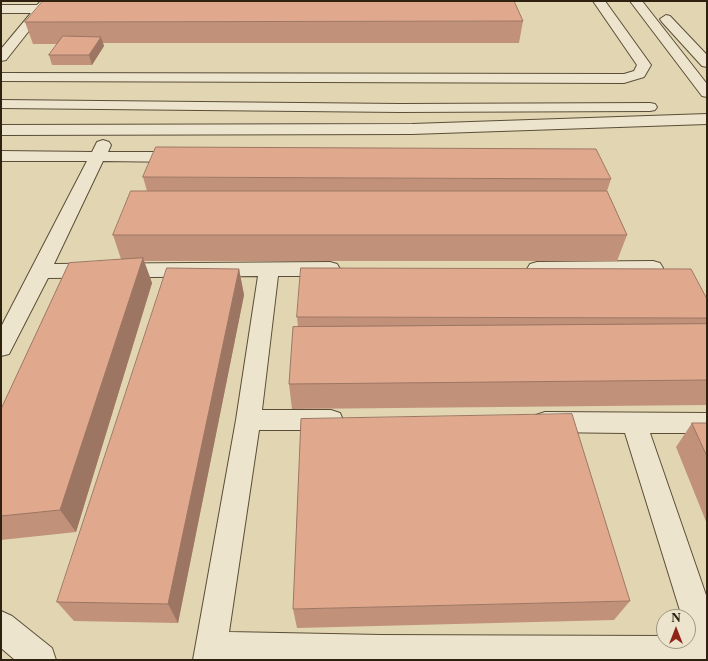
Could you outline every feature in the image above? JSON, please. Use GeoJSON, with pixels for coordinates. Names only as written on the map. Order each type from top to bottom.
{"type":"FeatureCollection","features":[{"type":"Feature","properties":{"kind":"street"},"geometry":{"type":"LineString","coordinates":[[1,77],[630,78],[638,75],[643,70],[644,65],[599,1]]}},
{"type":"Feature","properties":{"kind":"street"},"geometry":{"type":"LineString","coordinates":[[636,1],[707,108]]}},
{"type":"Feature","properties":{"kind":"street"},"geometry":{"type":"LineString","coordinates":[[1,57],[44,5]]}},
{"type":"Feature","properties":{"kind":"street"},"geometry":{"type":"LineString","coordinates":[[1,9],[44,5],[80,9]]}},
{"type":"Feature","properties":{"kind":"street"},"geometry":{"type":"LineString","coordinates":[[656,7],[707,63]]}},
{"type":"Feature","properties":{"kind":"street"},"geometry":{"type":"LineString","coordinates":[[1,104],[400,108],[707,108]]}},
{"type":"Feature","properties":{"kind":"street"},"geometry":{"type":"LineString","coordinates":[[1,130],[412,130],[707,108]]}},
{"type":"Feature","properties":{"kind":"street"},"geometry":{"type":"LineString","coordinates":[[1,348],[111,130]]}},
{"type":"Feature","properties":{"kind":"street"},"geometry":{"type":"LineString","coordinates":[[1,156],[200,157]]}},
{"type":"Feature","properties":{"kind":"street"},"geometry":{"type":"LineString","coordinates":[[517,269],[653,268]]}},
{"type":"Feature","properties":{"kind":"street"},"geometry":{"type":"LineString","coordinates":[[41,271],[349,269]]}},
{"type":"Feature","properties":{"kind":"street"},"geometry":{"type":"LineString","coordinates":[[269,270],[248,420],[210,654],[381,651],[707,652]]}},
{"type":"Feature","properties":{"kind":"street"},"geometry":{"type":"LineString","coordinates":[[248,420],[350,421]]}},
{"type":"Feature","properties":{"kind":"street"},"geometry":{"type":"LineString","coordinates":[[524,422],[707,423]]}},
{"type":"Feature","properties":{"kind":"street"},"geometry":{"type":"LineString","coordinates":[[634,422],[707,644]]}},
{"type":"Feature","properties":{"kind":"street"},"geometry":{"type":"LineString","coordinates":[[1,628],[40,660]]}},
{"type":"Feature","properties":{"kind":"building"},"geometry":{"type":"Polygon","coordinates":[[[43,1],[514,1],[523,21],[25,22],[43,1]]]}},
{"type":"Feature","properties":{"kind":"building"},"geometry":{"type":"Polygon","coordinates":[[[63,36],[101,37],[89,55],[49,55],[63,36]]]}},
{"type":"Feature","properties":{"kind":"building"},"geometry":{"type":"Polygon","coordinates":[[[156,147],[596,149],[611,179],[143,177],[156,147]]]}},
{"type":"Feature","properties":{"kind":"building"},"geometry":{"type":"Polygon","coordinates":[[[131,191],[607,191],[627,235],[113,235],[131,191]]]}},
{"type":"Feature","properties":{"kind":"building"},"geometry":{"type":"Polygon","coordinates":[[[143,258],[60,510],[1,516],[1,409],[69,263],[143,258]]]}},
{"type":"Feature","properties":{"kind":"building"},"geometry":{"type":"Polygon","coordinates":[[[167,268],[239,269],[168,604],[57,602],[167,268]]]}},
{"type":"Feature","properties":{"kind":"building"},"geometry":{"type":"Polygon","coordinates":[[[301,268],[691,269],[707,299],[707,318],[297,317],[301,268]]]}},
{"type":"Feature","properties":{"kind":"building"},"geometry":{"type":"Polygon","coordinates":[[[707,324],[707,380],[289,384],[293,327],[707,324]]]}},
{"type":"Feature","properties":{"kind":"building"},"geometry":{"type":"Polygon","coordinates":[[[572,414],[630,601],[293,609],[301,419],[572,414]]]}},
{"type":"Feature","properties":{"kind":"building"},"geometry":{"type":"Polygon","coordinates":[[[692,423],[707,423],[707,456],[692,423]]]}}]}
